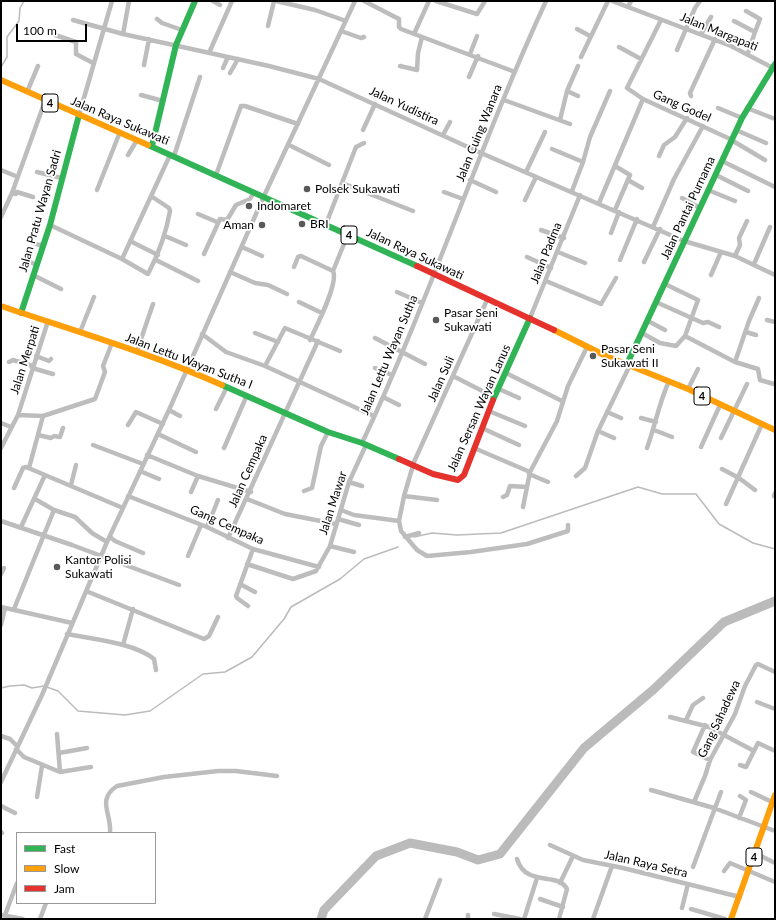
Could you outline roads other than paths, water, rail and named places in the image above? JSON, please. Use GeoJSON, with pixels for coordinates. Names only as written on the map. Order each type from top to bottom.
{"type":"FeatureCollection","features":[{"type":"Feature","properties":{"kind":"main road"},"geometry":{"type":"LineString","coordinates":[[152,146],[176,45],[195,1]]}},
{"type":"Feature","properties":{"kind":"main road","name":"Jalan Pantai Purnama"},"geometry":{"type":"LineString","coordinates":[[629,365],[656,302],[736,130],[774,67]]}},
{"type":"Feature","properties":{"kind":"main road","name":"Jalan Raya Sukawati"},"geometry":{"type":"LineString","coordinates":[[1,80],[45,101],[152,146],[326,224],[487,300],[530,318],[587,347],[688,388],[720,405],[775,430]]}},
{"type":"Feature","properties":{"kind":"main road","name":"Jalan Pratu Wayan Sadri"},"geometry":{"type":"LineString","coordinates":[[21,313],[50,225],[79,115]]}},
{"type":"Feature","properties":{"kind":"main road","name":"Jalan Lettu Wayan Sutha I"},"geometry":{"type":"LineString","coordinates":[[1,306],[137,351],[186,369],[286,412],[328,432],[364,444]]}},
{"type":"Feature","properties":{"kind":"main road","name":"Jalan Sersan Wayan Lanus"},"geometry":{"type":"LineString","coordinates":[[364,444],[433,474],[460,480],[464,475],[494,397],[499,389],[530,318]]}},
{"type":"Feature","properties":{"kind":"main road","name":"4"},"geometry":{"type":"LineString","coordinates":[[731,919],[764,827],[773,807],[775,795]]}},
{"type":"Feature","properties":{"kind":"street"},"geometry":{"type":"LineString","coordinates":[[79,115],[112,1]]}},
{"type":"Feature","properties":{"kind":"street"},"geometry":{"type":"LineString","coordinates":[[123,34],[129,1]]}},
{"type":"Feature","properties":{"kind":"street"},"geometry":{"type":"LineString","coordinates":[[213,1],[220,5]]}},
{"type":"Feature","properties":{"kind":"street"},"geometry":{"type":"LineString","coordinates":[[209,53],[232,1]]}},
{"type":"Feature","properties":{"kind":"street"},"geometry":{"type":"LineString","coordinates":[[268,26],[275,1],[315,10],[346,21]]}},
{"type":"Feature","properties":{"kind":"street"},"geometry":{"type":"LineString","coordinates":[[1,782],[42,695],[107,542],[163,424],[186,369],[264,196],[355,1]]}},
{"type":"Feature","properties":{"kind":"street"},"geometry":{"type":"LineString","coordinates":[[364,1],[398,19],[399,28],[478,56],[516,72]]}},
{"type":"Feature","properties":{"kind":"street"},"geometry":{"type":"LineString","coordinates":[[414,34],[429,1]]}},
{"type":"Feature","properties":{"kind":"street"},"geometry":{"type":"LineString","coordinates":[[436,1],[477,14],[485,1]]}},
{"type":"Feature","properties":{"kind":"street","name":"Jalan Cuing Wanara"},"geometry":{"type":"LineString","coordinates":[[433,274],[481,153],[546,1]]}},
{"type":"Feature","properties":{"kind":"street"},"geometry":{"type":"LineString","coordinates":[[581,57],[608,1]]}},
{"type":"Feature","properties":{"kind":"street","name":"Jalan Margapati"},"geometry":{"type":"LineString","coordinates":[[612,1],[715,39],[748,53],[774,67]]}},
{"type":"Feature","properties":{"kind":"street"},"geometry":{"type":"LineString","coordinates":[[628,7],[631,1]]}},
{"type":"Feature","properties":{"kind":"street"},"geometry":{"type":"LineString","coordinates":[[677,50],[700,1]]}},
{"type":"Feature","properties":{"kind":"street"},"geometry":{"type":"LineString","coordinates":[[746,11],[760,19],[748,53]]}},
{"type":"Feature","properties":{"kind":"street"},"geometry":{"type":"LineString","coordinates":[[701,34],[711,17]]}},
{"type":"Feature","properties":{"kind":"street"},"geometry":{"type":"LineString","coordinates":[[157,19],[162,23],[182,30]]}},
{"type":"Feature","properties":{"kind":"street","name":"Jalan Yudistira"},"geometry":{"type":"LineString","coordinates":[[73,20],[123,34],[238,59],[319,79],[481,153],[637,219],[684,241],[735,256],[775,275]]}},
{"type":"Feature","properties":{"kind":"street"},"geometry":{"type":"LineString","coordinates":[[618,47],[641,59],[661,20]]}},
{"type":"Feature","properties":{"kind":"street"},"geometry":{"type":"LineString","coordinates":[[734,21],[755,32]]}},
{"type":"Feature","properties":{"kind":"street"},"geometry":{"type":"LineString","coordinates":[[577,29],[590,36]]}},
{"type":"Feature","properties":{"kind":"street"},"geometry":{"type":"LineString","coordinates":[[341,31],[361,38],[364,37]]}},
{"type":"Feature","properties":{"kind":"street"},"geometry":{"type":"LineString","coordinates":[[55,35],[76,42],[76,54],[93,63]]}},
{"type":"Feature","properties":{"kind":"street"},"geometry":{"type":"LineString","coordinates":[[470,54],[477,36]]}},
{"type":"Feature","properties":{"kind":"street"},"geometry":{"type":"LineString","coordinates":[[400,66],[417,71],[422,37]]}},
{"type":"Feature","properties":{"kind":"street"},"geometry":{"type":"LineString","coordinates":[[144,65],[149,39]]}},
{"type":"Feature","properties":{"kind":"street"},"geometry":{"type":"LineString","coordinates":[[691,96],[690,93],[715,39]]}},
{"type":"Feature","properties":{"kind":"street"},"geometry":{"type":"LineString","coordinates":[[469,77],[478,56]]}},
{"type":"Feature","properties":{"kind":"street"},"geometry":{"type":"LineString","coordinates":[[223,68],[228,57]]}},
{"type":"Feature","properties":{"kind":"street"},"geometry":{"type":"LineString","coordinates":[[230,73],[238,59]]}},
{"type":"Feature","properties":{"kind":"street","name":"Gang Godel"},"geometry":{"type":"LineString","coordinates":[[641,59],[626,87],[643,99],[732,140],[764,160]]}},
{"type":"Feature","properties":{"kind":"street"},"geometry":{"type":"LineString","coordinates":[[24,91],[38,66]]}},
{"type":"Feature","properties":{"kind":"street"},"geometry":{"type":"LineString","coordinates":[[560,120],[567,91],[578,66]]}},
{"type":"Feature","properties":{"kind":"street"},"geometry":{"type":"LineString","coordinates":[[122,259],[151,196],[172,156],[200,77]]}},
{"type":"Feature","properties":{"kind":"street"},"geometry":{"type":"LineString","coordinates":[[567,91],[578,96]]}},
{"type":"Feature","properties":{"kind":"street"},"geometry":{"type":"LineString","coordinates":[[572,191],[583,162],[590,137],[610,91]]}},
{"type":"Feature","properties":{"kind":"street"},"geometry":{"type":"LineString","coordinates":[[141,95],[163,101]]}},
{"type":"Feature","properties":{"kind":"street"},"geometry":{"type":"LineString","coordinates":[[599,203],[643,99]]}},
{"type":"Feature","properties":{"kind":"street"},"geometry":{"type":"LineString","coordinates":[[504,100],[533,112],[570,124]]}},
{"type":"Feature","properties":{"kind":"street"},"geometry":{"type":"LineString","coordinates":[[1,217],[12,193],[45,101]]}},
{"type":"Feature","properties":{"kind":"street"},"geometry":{"type":"LineString","coordinates":[[363,130],[375,104]]}},
{"type":"Feature","properties":{"kind":"street"},"geometry":{"type":"LineString","coordinates":[[216,175],[242,106],[298,124]]}},
{"type":"Feature","properties":{"kind":"street"},"geometry":{"type":"LineString","coordinates":[[718,108],[742,118]]}},
{"type":"Feature","properties":{"kind":"street"},"geometry":{"type":"LineString","coordinates":[[748,108],[775,119]]}},
{"type":"Feature","properties":{"kind":"street"},"geometry":{"type":"LineString","coordinates":[[659,156],[664,146],[675,137],[687,118]]}},
{"type":"Feature","properties":{"kind":"street"},"geometry":{"type":"LineString","coordinates":[[443,136],[450,122]]}},
{"type":"Feature","properties":{"kind":"street"},"geometry":{"type":"LineString","coordinates":[[653,226],[674,178],[703,126]]}},
{"type":"Feature","properties":{"kind":"street"},"geometry":{"type":"LineString","coordinates":[[736,130],[766,143]]}},
{"type":"Feature","properties":{"kind":"street"},"geometry":{"type":"LineString","coordinates":[[97,190],[120,132]]}},
{"type":"Feature","properties":{"kind":"street"},"geometry":{"type":"LineString","coordinates":[[526,172],[545,132]]}},
{"type":"Feature","properties":{"kind":"street"},"geometry":{"type":"LineString","coordinates":[[128,155],[137,140]]}},
{"type":"Feature","properties":{"kind":"street"},"geometry":{"type":"LineString","coordinates":[[326,224],[356,148],[364,143]]}},
{"type":"Feature","properties":{"kind":"street"},"geometry":{"type":"LineString","coordinates":[[289,145],[328,164]]}},
{"type":"Feature","properties":{"kind":"street"},"geometry":{"type":"LineString","coordinates":[[552,149],[583,162]]}},
{"type":"Feature","properties":{"kind":"street"},"geometry":{"type":"LineString","coordinates":[[722,161],[775,187]]}},
{"type":"Feature","properties":{"kind":"street"},"geometry":{"type":"LineString","coordinates":[[611,233],[630,174],[615,166]]}},
{"type":"Feature","properties":{"kind":"street"},"geometry":{"type":"LineString","coordinates":[[1,170],[18,177]]}},
{"type":"Feature","properties":{"kind":"street"},"geometry":{"type":"LineString","coordinates":[[36,172],[62,178]]}},
{"type":"Feature","properties":{"kind":"street"},"geometry":{"type":"LineString","coordinates":[[716,175],[748,191]]}},
{"type":"Feature","properties":{"kind":"street"},"geometry":{"type":"LineString","coordinates":[[525,200],[536,177]]}},
{"type":"Feature","properties":{"kind":"street"},"geometry":{"type":"LineString","coordinates":[[470,180],[496,192]]}},
{"type":"Feature","properties":{"kind":"street"},"geometry":{"type":"LineString","coordinates":[[628,180],[642,188]]}},
{"type":"Feature","properties":{"kind":"street"},"geometry":{"type":"LineString","coordinates":[[342,183],[413,211]]}},
{"type":"Feature","properties":{"kind":"street"},"geometry":{"type":"LineString","coordinates":[[708,190],[736,201]]}},
{"type":"Feature","properties":{"kind":"street"},"geometry":{"type":"LineString","coordinates":[[12,193],[16,194],[17,192],[33,197]]}},
{"type":"Feature","properties":{"kind":"street"},"geometry":{"type":"LineString","coordinates":[[204,254],[217,222],[221,218],[227,220],[236,205],[250,199],[254,192]]}},
{"type":"Feature","properties":{"kind":"street"},"geometry":{"type":"LineString","coordinates":[[444,192],[463,199]]}},
{"type":"Feature","properties":{"kind":"street","name":"Jalan Padma"},"geometry":{"type":"LineString","coordinates":[[530,318],[564,238],[580,195]]}},
{"type":"Feature","properties":{"kind":"street"},"geometry":{"type":"LineString","coordinates":[[50,225],[122,259],[148,274],[157,258],[165,236],[170,209],[151,196]]}},
{"type":"Feature","properties":{"kind":"street"},"geometry":{"type":"LineString","coordinates":[[682,198],[700,208]]}},
{"type":"Feature","properties":{"kind":"street"},"geometry":{"type":"LineString","coordinates":[[198,214],[217,222]]}},
{"type":"Feature","properties":{"kind":"street"},"geometry":{"type":"LineString","coordinates":[[620,260],[637,219]]}},
{"type":"Feature","properties":{"kind":"street"},"geometry":{"type":"LineString","coordinates":[[735,256],[740,244],[739,238],[747,221]]}},
{"type":"Feature","properties":{"kind":"street"},"geometry":{"type":"LineString","coordinates":[[754,264],[770,227]]}},
{"type":"Feature","properties":{"kind":"street"},"geometry":{"type":"LineString","coordinates":[[644,262],[660,229]]}},
{"type":"Feature","properties":{"kind":"street"},"geometry":{"type":"LineString","coordinates":[[541,230],[564,238]]}},
{"type":"Feature","properties":{"kind":"street"},"geometry":{"type":"LineString","coordinates":[[310,340],[332,290],[335,274],[333,271],[348,234]]}},
{"type":"Feature","properties":{"kind":"street"},"geometry":{"type":"LineString","coordinates":[[165,236],[186,245]]}},
{"type":"Feature","properties":{"kind":"street"},"geometry":{"type":"LineString","coordinates":[[28,241],[44,244]]}},
{"type":"Feature","properties":{"kind":"street"},"geometry":{"type":"LineString","coordinates":[[130,241],[198,281]]}},
{"type":"Feature","properties":{"kind":"street"},"geometry":{"type":"LineString","coordinates":[[242,247],[262,256]]}},
{"type":"Feature","properties":{"kind":"street"},"geometry":{"type":"LineString","coordinates":[[558,252],[585,263]]}},
{"type":"Feature","properties":{"kind":"street"},"geometry":{"type":"LineString","coordinates":[[711,275],[721,252]]}},
{"type":"Feature","properties":{"kind":"street"},"geometry":{"type":"LineString","coordinates":[[294,267],[300,256],[333,271]]}},
{"type":"Feature","properties":{"kind":"street"},"geometry":{"type":"LineString","coordinates":[[527,257],[551,268]]}},
{"type":"Feature","properties":{"kind":"street"},"geometry":{"type":"LineString","coordinates":[[24,259],[37,265]]}},
{"type":"Feature","properties":{"kind":"street"},"geometry":{"type":"LineString","coordinates":[[230,272],[255,283],[268,285],[287,294]]}},
{"type":"Feature","properties":{"kind":"street","name":"Jalan Lettu Wayan Sutha"},"geometry":{"type":"LineString","coordinates":[[364,444],[374,416],[433,274]]}},
{"type":"Feature","properties":{"kind":"street"},"geometry":{"type":"LineString","coordinates":[[33,275],[61,289]]}},
{"type":"Feature","properties":{"kind":"street"},"geometry":{"type":"LineString","coordinates":[[546,281],[601,304],[616,278]]}},
{"type":"Feature","properties":{"kind":"street"},"geometry":{"type":"LineString","coordinates":[[642,333],[660,343],[676,346],[685,336],[698,300],[665,284]]}},
{"type":"Feature","properties":{"kind":"street"},"geometry":{"type":"LineString","coordinates":[[397,292],[422,303]]}},
{"type":"Feature","properties":{"kind":"street"},"geometry":{"type":"LineString","coordinates":[[80,332],[94,297]]}},
{"type":"Feature","properties":{"kind":"street"},"geometry":{"type":"LineString","coordinates":[[736,362],[759,298]]}},
{"type":"Feature","properties":{"kind":"street","name":"Jalan Suli"},"geometry":{"type":"LineString","coordinates":[[400,521],[404,496],[413,466],[487,300]]}},
{"type":"Feature","properties":{"kind":"street"},"geometry":{"type":"LineString","coordinates":[[299,302],[322,312]]}},
{"type":"Feature","properties":{"kind":"street"},"geometry":{"type":"LineString","coordinates":[[656,302],[692,319],[719,327]]}},
{"type":"Feature","properties":{"kind":"street"},"geometry":{"type":"LineString","coordinates":[[137,351],[153,304]]}},
{"type":"Feature","properties":{"kind":"street"},"geometry":{"type":"LineString","coordinates":[[768,320],[775,322]]}},
{"type":"Feature","properties":{"kind":"street"},"geometry":{"type":"LineString","coordinates":[[648,321],[665,330]]}},
{"type":"Feature","properties":{"kind":"street","name":"Jalan Merpati"},"geometry":{"type":"LineString","coordinates":[[1,448],[18,415],[48,322]]}},
{"type":"Feature","properties":{"kind":"street"},"geometry":{"type":"LineString","coordinates":[[265,366],[285,328],[310,340],[318,341],[340,351]]}},
{"type":"Feature","properties":{"kind":"street"},"geometry":{"type":"LineString","coordinates":[[746,332],[756,335]]}},
{"type":"Feature","properties":{"kind":"street"},"geometry":{"type":"LineString","coordinates":[[255,333],[278,342]]}},
{"type":"Feature","properties":{"kind":"street"},"geometry":{"type":"LineString","coordinates":[[202,334],[226,352],[265,366],[374,416]]}},
{"type":"Feature","properties":{"kind":"street"},"geometry":{"type":"LineString","coordinates":[[685,336],[736,362],[759,369],[759,379],[775,384]]}},
{"type":"Feature","properties":{"kind":"street"},"geometry":{"type":"LineString","coordinates":[[375,338],[425,364]]}},
{"type":"Feature","properties":{"kind":"street","name":"Jalan Cempaka"},"geometry":{"type":"LineString","coordinates":[[228,538],[251,492],[298,381],[318,341]]}},
{"type":"Feature","properties":{"kind":"street"},"geometry":{"type":"LineString","coordinates":[[18,415],[43,416],[95,399],[105,372],[103,366],[112,343]]}},
{"type":"Feature","properties":{"kind":"street"},"geometry":{"type":"LineString","coordinates":[[523,507],[530,473],[557,421],[562,401],[587,347]]}},
{"type":"Feature","properties":{"kind":"street"},"geometry":{"type":"LineString","coordinates":[[36,356],[49,361],[51,359]]}},
{"type":"Feature","properties":{"kind":"street"},"geometry":{"type":"LineString","coordinates":[[8,362],[12,360],[53,374]]}},
{"type":"Feature","properties":{"kind":"street"},"geometry":{"type":"LineString","coordinates":[[576,476],[585,468],[598,431],[629,365]]}},
{"type":"Feature","properties":{"kind":"street"},"geometry":{"type":"LineString","coordinates":[[375,368],[392,375]]}},
{"type":"Feature","properties":{"kind":"street"},"geometry":{"type":"LineString","coordinates":[[688,388],[698,369]]}},
{"type":"Feature","properties":{"kind":"street"},"geometry":{"type":"LineString","coordinates":[[506,373],[562,401]]}},
{"type":"Feature","properties":{"kind":"street"},"geometry":{"type":"LineString","coordinates":[[453,376],[494,397]]}},
{"type":"Feature","properties":{"kind":"street"},"geometry":{"type":"LineString","coordinates":[[647,448],[654,430],[660,402],[669,381]]}},
{"type":"Feature","properties":{"kind":"street"},"geometry":{"type":"LineString","coordinates":[[721,438],[747,384]]}},
{"type":"Feature","properties":{"kind":"street"},"geometry":{"type":"LineString","coordinates":[[216,409],[227,387]]}},
{"type":"Feature","properties":{"kind":"street"},"geometry":{"type":"LineString","coordinates":[[499,389],[519,398]]}},
{"type":"Feature","properties":{"kind":"street"},"geometry":{"type":"LineString","coordinates":[[224,448],[247,395]]}},
{"type":"Feature","properties":{"kind":"street"},"geometry":{"type":"LineString","coordinates":[[383,397],[399,404]]}},
{"type":"Feature","properties":{"kind":"street"},"geometry":{"type":"LineString","coordinates":[[702,447],[720,405]]}},
{"type":"Feature","properties":{"kind":"street"},"geometry":{"type":"LineString","coordinates":[[169,410],[180,416]]}},
{"type":"Feature","properties":{"kind":"street"},"geometry":{"type":"LineString","coordinates":[[489,411],[525,426]]}},
{"type":"Feature","properties":{"kind":"street"},"geometry":{"type":"LineString","coordinates":[[128,425],[135,412],[163,424]]}},
{"type":"Feature","properties":{"kind":"street"},"geometry":{"type":"LineString","coordinates":[[607,412],[621,418]]}},
{"type":"Feature","properties":{"kind":"street"},"geometry":{"type":"LineString","coordinates":[[29,468],[43,416]]}},
{"type":"Feature","properties":{"kind":"street"},"geometry":{"type":"LineString","coordinates":[[641,418],[656,422]]}},
{"type":"Feature","properties":{"kind":"street"},"geometry":{"type":"LineString","coordinates":[[1,423],[12,427]]}},
{"type":"Feature","properties":{"kind":"street"},"geometry":{"type":"LineString","coordinates":[[726,504],[740,476],[762,424]]}},
{"type":"Feature","properties":{"kind":"street"},"geometry":{"type":"LineString","coordinates":[[38,435],[51,438],[54,436],[60,437],[63,428]]}},
{"type":"Feature","properties":{"kind":"street"},"geometry":{"type":"LineString","coordinates":[[482,428],[519,445]]}},
{"type":"Feature","properties":{"kind":"street"},"geometry":{"type":"LineString","coordinates":[[654,430],[672,437]]}},
{"type":"Feature","properties":{"kind":"street"},"geometry":{"type":"LineString","coordinates":[[598,431],[614,438]]}},
{"type":"Feature","properties":{"kind":"street"},"geometry":{"type":"LineString","coordinates":[[304,491],[312,488],[322,446],[328,432]]}},
{"type":"Feature","properties":{"kind":"street"},"geometry":{"type":"LineString","coordinates":[[158,434],[196,452]]}},
{"type":"Feature","properties":{"kind":"street","name":"Jalan Mawar"},"geometry":{"type":"LineString","coordinates":[[319,567],[330,546],[349,482],[364,444]]}},
{"type":"Feature","properties":{"kind":"street"},"geometry":{"type":"LineString","coordinates":[[93,445],[143,464]]}},
{"type":"Feature","properties":{"kind":"street"},"geometry":{"type":"LineString","coordinates":[[474,448],[548,482]]}},
{"type":"Feature","properties":{"kind":"street"},"geometry":{"type":"LineString","coordinates":[[147,455],[198,476],[251,492]]}},
{"type":"Feature","properties":{"kind":"street"},"geometry":{"type":"LineString","coordinates":[[71,485],[76,465]]}},
{"type":"Feature","properties":{"kind":"street"},"geometry":{"type":"LineString","coordinates":[[14,488],[23,468],[29,468],[123,508]]}},
{"type":"Feature","properties":{"kind":"street"},"geometry":{"type":"LineString","coordinates":[[722,470],[740,476],[755,490]]}},
{"type":"Feature","properties":{"kind":"street"},"geometry":{"type":"LineString","coordinates":[[140,472],[159,480]]}},
{"type":"Feature","properties":{"kind":"street"},"geometry":{"type":"LineString","coordinates":[[21,527],[45,475]]}},
{"type":"Feature","properties":{"kind":"street"},"geometry":{"type":"LineString","coordinates":[[191,492],[198,476]]}},
{"type":"Feature","properties":{"kind":"street"},"geometry":{"type":"LineString","coordinates":[[349,482],[362,486]]}},
{"type":"Feature","properties":{"kind":"street"},"geometry":{"type":"LineString","coordinates":[[503,497],[506,496],[510,486],[527,487]]}},
{"type":"Feature","properties":{"kind":"street","name":"Gang Cempaka"},"geometry":{"type":"LineString","coordinates":[[128,496],[208,527],[253,549],[319,567]]}},
{"type":"Feature","properties":{"kind":"street"},"geometry":{"type":"LineString","coordinates":[[404,496],[437,500]]}},
{"type":"Feature","properties":{"kind":"street"},"geometry":{"type":"LineString","coordinates":[[35,499],[54,510],[75,518],[92,533],[107,542]]}},
{"type":"Feature","properties":{"kind":"street"},"geometry":{"type":"LineString","coordinates":[[247,499],[285,514],[359,526]]}},
{"type":"Feature","properties":{"kind":"street"},"geometry":{"type":"LineString","coordinates":[[208,527],[218,500]]}},
{"type":"Feature","properties":{"kind":"street"},"geometry":{"type":"LineString","coordinates":[[14,609],[54,510]]}},
{"type":"Feature","properties":{"kind":"street"},"geometry":{"type":"LineString","coordinates":[[341,510],[354,515],[400,521],[405,537],[417,550],[427,556],[497,549],[542,540],[568,531],[568,525]]}},
{"type":"Feature","properties":{"kind":"street"},"geometry":{"type":"LineString","coordinates":[[1,521],[179,585]]}},
{"type":"Feature","properties":{"kind":"street"},"geometry":{"type":"LineString","coordinates":[[188,556],[202,525]]}},
{"type":"Feature","properties":{"kind":"street"},"geometry":{"type":"LineString","coordinates":[[405,537],[419,533]]}},
{"type":"Feature","properties":{"kind":"street"},"geometry":{"type":"LineString","coordinates":[[110,537],[115,541],[143,553]]}},
{"type":"Feature","properties":{"kind":"street"},"geometry":{"type":"LineString","coordinates":[[330,546],[354,552]]}},
{"type":"Feature","properties":{"kind":"street"},"geometry":{"type":"LineString","coordinates":[[248,606],[236,597],[253,549]]}},
{"type":"Feature","properties":{"kind":"street"},"geometry":{"type":"LineString","coordinates":[[248,564],[294,579],[313,573],[319,567]]}},
{"type":"Feature","properties":{"kind":"street"},"geometry":{"type":"LineString","coordinates":[[1,574],[4,568]]}},
{"type":"Feature","properties":{"kind":"street"},"geometry":{"type":"LineString","coordinates":[[240,584],[255,592]]}},
{"type":"Feature","properties":{"kind":"street"},"geometry":{"type":"LineString","coordinates":[[86,591],[204,639],[209,636],[218,617]]}},
{"type":"Feature","properties":{"kind":"street"},"geometry":{"type":"LineString","coordinates":[[1,625],[3,607],[72,623]]}},
{"type":"Feature","properties":{"kind":"street"},"geometry":{"type":"LineString","coordinates":[[123,645],[133,609]]}},
{"type":"Feature","properties":{"kind":"street"},"geometry":{"type":"LineString","coordinates":[[67,634],[123,645],[153,658],[156,670]]}},
{"type":"Feature","properties":{"kind":"street","name":"Gang Sahadewa"},"geometry":{"type":"LineString","coordinates":[[694,802],[710,760],[736,711],[745,686],[756,665],[758,664],[775,672]]}},
{"type":"Feature","properties":{"kind":"street"},"geometry":{"type":"LineString","coordinates":[[686,720],[693,705],[703,698]]}},
{"type":"Feature","properties":{"kind":"street"},"geometry":{"type":"LineString","coordinates":[[757,702],[775,709]]}},
{"type":"Feature","properties":{"kind":"street"},"geometry":{"type":"LineString","coordinates":[[670,717],[705,725],[754,751]]}},
{"type":"Feature","properties":{"kind":"street"},"geometry":{"type":"LineString","coordinates":[[705,725],[692,752],[710,760]]}},
{"type":"Feature","properties":{"kind":"street"},"geometry":{"type":"LineString","coordinates":[[56,734],[60,772]]}},
{"type":"Feature","properties":{"kind":"street"},"geometry":{"type":"LineString","coordinates":[[1,736],[10,739],[24,757],[42,766],[60,772],[91,767]]}},
{"type":"Feature","properties":{"kind":"street"},"geometry":{"type":"LineString","coordinates":[[740,765],[746,767],[758,744],[775,751]]}},
{"type":"Feature","properties":{"kind":"street"},"geometry":{"type":"LineString","coordinates":[[59,753],[87,748]]}},
{"type":"Feature","properties":{"kind":"street"},"geometry":{"type":"LineString","coordinates":[[36,797],[42,766]]}},
{"type":"Feature","properties":{"kind":"street"},"geometry":{"type":"LineString","coordinates":[[110,832],[106,798],[110,790],[117,786],[164,777],[218,771],[236,771],[277,776]]}},
{"type":"Feature","properties":{"kind":"street"},"geometry":{"type":"LineString","coordinates":[[651,790],[714,808],[775,831]]}},
{"type":"Feature","properties":{"kind":"street"},"geometry":{"type":"LineString","coordinates":[[693,867],[721,792]]}},
{"type":"Feature","properties":{"kind":"street"},"geometry":{"type":"LineString","coordinates":[[751,792],[773,807]]}},
{"type":"Feature","properties":{"kind":"street"},"geometry":{"type":"LineString","coordinates":[[739,818],[746,800],[740,796]]}},
{"type":"Feature","properties":{"kind":"street"},"geometry":{"type":"LineString","coordinates":[[1,806],[15,813]]}},
{"type":"Feature","properties":{"kind":"street","name":"Jalan Raya Setra"},"geometry":{"type":"LineString","coordinates":[[550,845],[572,856],[590,862],[740,897]]}},
{"type":"Feature","properties":{"kind":"street"},"geometry":{"type":"LineString","coordinates":[[755,853],[775,863]]}},
{"type":"Feature","properties":{"kind":"street"},"geometry":{"type":"LineString","coordinates":[[560,883],[572,856]]}},
{"type":"Feature","properties":{"kind":"street"},"geometry":{"type":"LineString","coordinates":[[517,859],[525,871],[537,878],[548,880],[550,878],[560,883],[567,889],[559,919]]}},
{"type":"Feature","properties":{"kind":"street"},"geometry":{"type":"LineString","coordinates":[[724,871],[730,863],[775,882]]}},
{"type":"Feature","properties":{"kind":"street"},"geometry":{"type":"LineString","coordinates":[[593,919],[612,866]]}},
{"type":"Feature","properties":{"kind":"street"},"geometry":{"type":"LineString","coordinates":[[524,919],[537,878]]}},
{"type":"Feature","properties":{"kind":"street"},"geometry":{"type":"LineString","coordinates":[[425,919],[440,880]]}},
{"type":"Feature","properties":{"kind":"street"},"geometry":{"type":"LineString","coordinates":[[682,908],[688,884]]}},
{"type":"Feature","properties":{"kind":"street"},"geometry":{"type":"LineString","coordinates":[[16,885],[3,915],[23,919]]}},
{"type":"Feature","properties":{"kind":"street"},"geometry":{"type":"LineString","coordinates":[[540,899],[563,907]]}},
{"type":"Feature","properties":{"kind":"street"},"geometry":{"type":"LineString","coordinates":[[40,919],[46,904]]}},
{"type":"Feature","properties":{"kind":"street"},"geometry":{"type":"LineString","coordinates":[[692,909],[725,919]]}},
{"type":"Feature","properties":{"kind":"street"},"geometry":{"type":"LineString","coordinates":[[494,914],[520,919]]}},
{"type":"Feature","properties":{"kind":"waterway"},"geometry":{"type":"LineString","coordinates":[[1,67],[7,57],[7,37],[19,21],[20,8],[24,1]]}},
{"type":"Feature","properties":{"kind":"waterway"},"geometry":{"type":"LineString","coordinates":[[1,105],[1,115]]}},
{"type":"Feature","properties":{"kind":"waterway"},"geometry":{"type":"LineString","coordinates":[[414,537],[432,533],[457,535],[501,533],[638,487],[662,494],[696,494],[719,524],[753,543],[775,549]]}},
{"type":"Feature","properties":{"kind":"waterway"},"geometry":{"type":"LineString","coordinates":[[1,688],[24,685],[32,688],[44,686],[58,691],[78,711],[125,715],[150,711],[203,674],[225,672],[252,657],[284,619],[291,607],[340,579],[364,559],[398,547]]}},
{"type":"Feature","properties":{"kind":"waterway"},"geometry":{"type":"LineString","coordinates":[[321,919],[324,910],[376,856],[410,843],[457,852],[478,860],[500,854],[584,748],[653,690],[724,622],[775,601]]}},
{"type":"Feature","properties":{"kind":"place","name":"Polsek Sukawati"},"geometry":{"type":"Point","coordinates":[307,189]}},
{"type":"Feature","properties":{"kind":"place","name":"Indomaret"},"geometry":{"type":"Point","coordinates":[249,206]}},
{"type":"Feature","properties":{"kind":"place","name":"BRI"},"geometry":{"type":"Point","coordinates":[302,224]}},
{"type":"Feature","properties":{"kind":"place","name":"Aman"},"geometry":{"type":"Point","coordinates":[262,225]}},
{"type":"Feature","properties":{"kind":"place","name":"Pasar Seni Sukawati"},"geometry":{"type":"Point","coordinates":[436,320]}},
{"type":"Feature","properties":{"kind":"place","name":"Pasar Seni Sukawati II"},"geometry":{"type":"Point","coordinates":[593,356]}},
{"type":"Feature","properties":{"kind":"place","name":"Kantor Polisi Sukawati"},"geometry":{"type":"Point","coordinates":[57,567]}}]}
